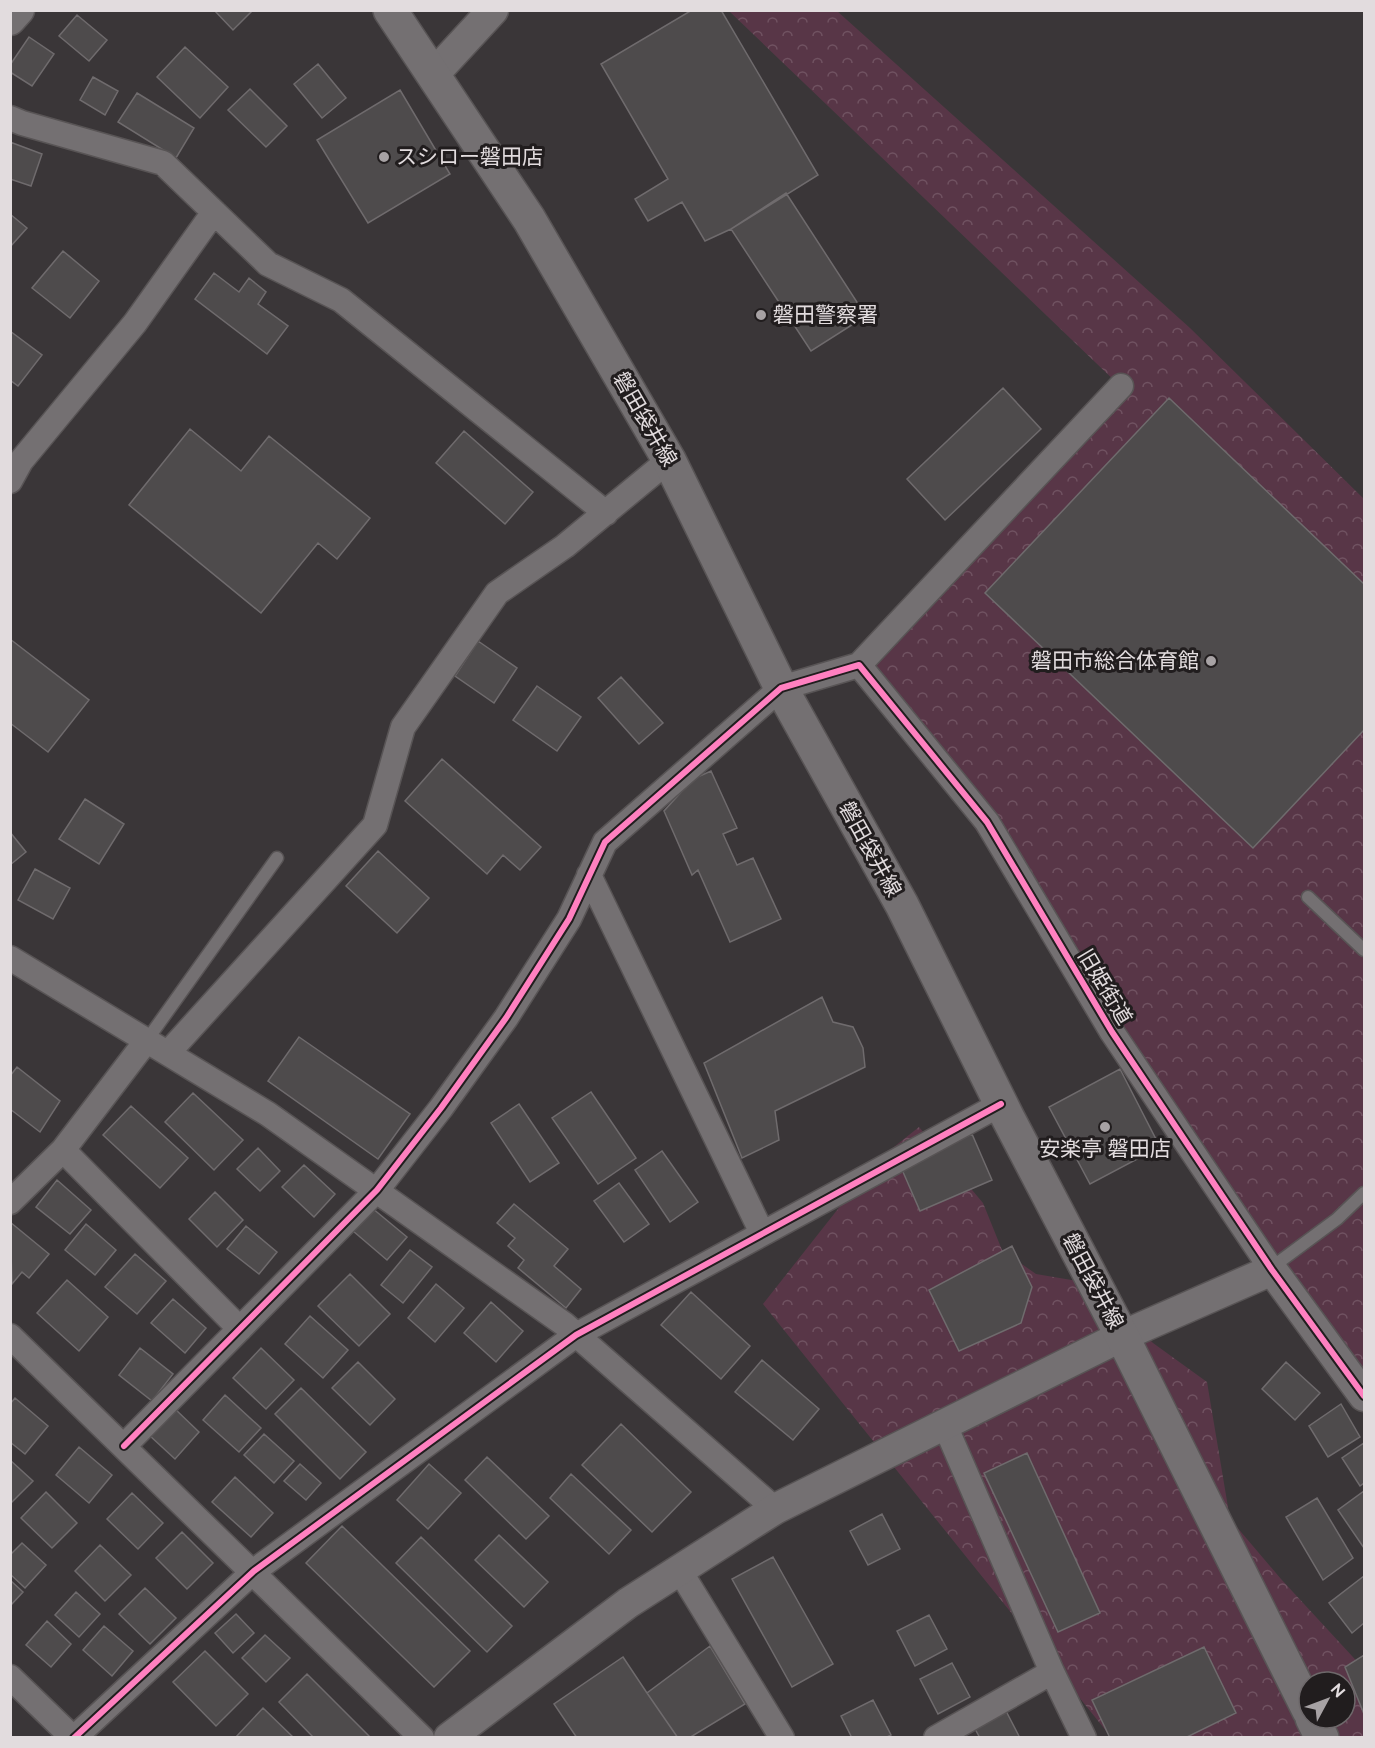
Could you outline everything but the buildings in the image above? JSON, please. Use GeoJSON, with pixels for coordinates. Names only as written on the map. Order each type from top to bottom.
{"type":"FeatureCollection","features":[{"type":"Feature","properties":{"kind":"main road","name":"磐田袋井線"},"geometry":{"type":"LineString","coordinates":[[390,10],[529,219],[669,460],[781,688],[902,905],[1001,1104],[1122,1336],[1297,1687]]}},
{"type":"Feature","properties":{"kind":"street"},"geometry":{"type":"LineString","coordinates":[[434,74],[493,10]]}},
{"type":"Feature","properties":{"kind":"street"},"geometry":{"type":"LineString","coordinates":[[10,118],[163,163],[268,264],[341,300],[606,513]]}},
{"type":"Feature","properties":{"kind":"street"},"geometry":{"type":"LineString","coordinates":[[10,481],[21,460],[135,323],[214,212]]}},
{"type":"Feature","properties":{"kind":"street"},"geometry":{"type":"LineString","coordinates":[[124,1446],[377,1190],[441,1108],[506,1018],[569,919],[605,842],[781,688],[859,665],[1121,386]]}},
{"type":"Feature","properties":{"kind":"street"},"geometry":{"type":"LineString","coordinates":[[168,1053],[375,825],[403,727],[497,593],[565,546],[669,460]]}},
{"type":"Feature","properties":{"kind":"street","name":"旧姫街道"},"geometry":{"type":"LineString","coordinates":[[859,665],[987,822],[1112,1032],[1272,1270],[1365,1396]]}},
{"type":"Feature","properties":{"kind":"street"},"geometry":{"type":"LineString","coordinates":[[589,875],[762,1233]]}},
{"type":"Feature","properties":{"kind":"street"},"geometry":{"type":"LineString","coordinates":[[10,958],[268,1114],[564,1324],[776,1509]]}},
{"type":"Feature","properties":{"kind":"street"},"geometry":{"type":"LineString","coordinates":[[10,1202],[63,1150],[147,1040]]}},
{"type":"Feature","properties":{"kind":"street"},"geometry":{"type":"LineString","coordinates":[[10,1677],[74,1737],[254,1571],[576,1335],[1001,1104]]}},
{"type":"Feature","properties":{"kind":"street"},"geometry":{"type":"LineString","coordinates":[[63,1150],[240,1329]]}},
{"type":"Feature","properties":{"kind":"street"},"geometry":{"type":"LineString","coordinates":[[449,1737],[628,1603],[776,1509],[1122,1336],[1272,1270]]}},
{"type":"Feature","properties":{"kind":"street"},"geometry":{"type":"LineString","coordinates":[[10,1336],[422,1737]]}},
{"type":"Feature","properties":{"kind":"street"},"geometry":{"type":"LineString","coordinates":[[944,1423],[1052,1672],[1084,1737]]}},
{"type":"Feature","properties":{"kind":"street"},"geometry":{"type":"LineString","coordinates":[[680,1571],[782,1737]]}},
{"type":"Feature","properties":{"kind":"street"},"geometry":{"type":"LineString","coordinates":[[936,1737],[1052,1672]]}},
{"type":"Feature","properties":{"kind":"lane"},"geometry":{"type":"LineString","coordinates":[[147,1040],[277,858]]}},
{"type":"Feature","properties":{"kind":"lane"},"geometry":{"type":"LineString","coordinates":[[1308,897],[1365,950]]}},
{"type":"Feature","properties":{"kind":"lane"},"geometry":{"type":"LineString","coordinates":[[1272,1270],[1279,1262],[1337,1219],[1365,1193]]}},
{"type":"Feature","properties":{"kind":"green space"},"geometry":{"type":"Polygon","coordinates":[[[729,11],[837,11],[1190,328],[1364,499],[1364,1396],[1100,1005],[859,665],[1120,386],[729,11]]]}},
{"type":"Feature","properties":{"kind":"green space"},"geometry":{"type":"Polygon","coordinates":[[[919,1127],[983,1203],[1002,1250],[1036,1274],[1095,1284],[1153,1343],[1207,1382],[1230,1519],[1281,1579],[1364,1669],[1364,1737],[1111,1737],[763,1304],[875,1162],[919,1127]]]}},
{"type":"Feature","properties":{"kind":"cycle path"},"geometry":{"type":"LineString","coordinates":[[124,1446],[377,1190],[441,1108],[506,1018],[569,919],[605,842],[781,688],[859,665],[987,822],[1112,1032],[1272,1270],[1364,1396]]}},
{"type":"Feature","properties":{"kind":"cycle path"},"geometry":{"type":"LineString","coordinates":[[74,1738],[254,1571],[576,1335],[1001,1104]]}},
{"type":"Feature","properties":{"kind":"place","name":"スシロー磐田店"},"geometry":{"type":"Point","coordinates":[384,157]}},
{"type":"Feature","properties":{"kind":"place","name":"磐田警察署"},"geometry":{"type":"Point","coordinates":[761,315]}},
{"type":"Feature","properties":{"kind":"place","name":"磐田市総合体育館"},"geometry":{"type":"Point","coordinates":[1211,661]}},
{"type":"Feature","properties":{"kind":"place","name":"安楽亭 磐田店"},"geometry":{"type":"Point","coordinates":[1105,1127]}}]}
